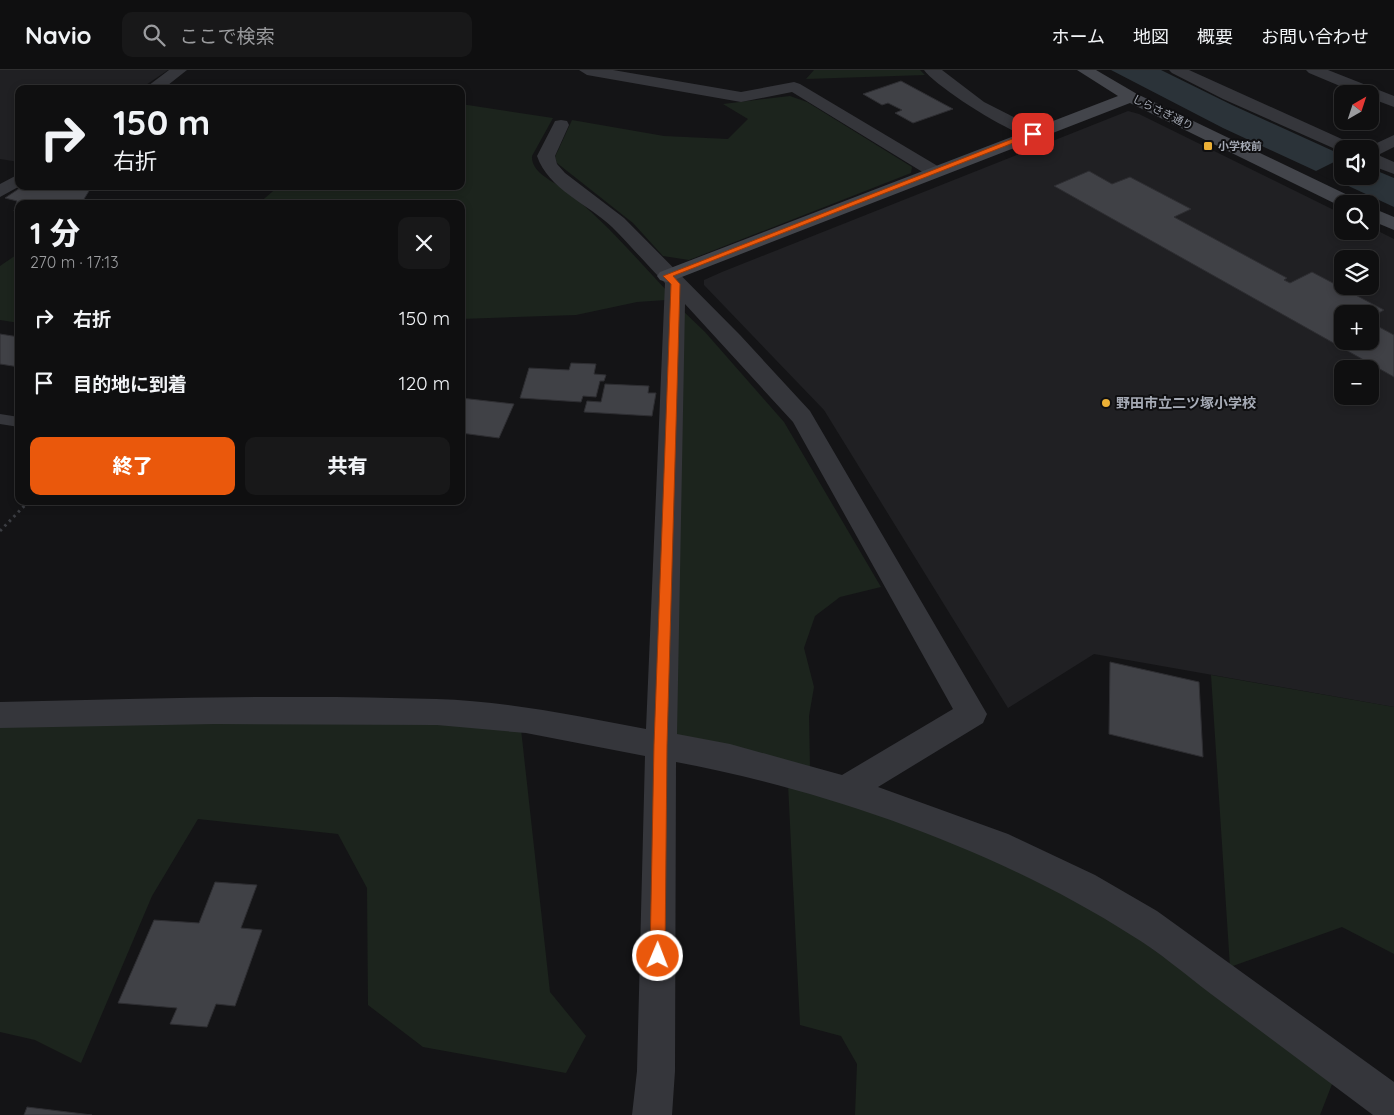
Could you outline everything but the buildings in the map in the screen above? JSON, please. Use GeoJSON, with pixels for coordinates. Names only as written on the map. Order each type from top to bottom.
{"type":"FeatureCollection","features":[{"type":"Feature","properties":{"kind":"street"},"geometry":{"type":"LineString","coordinates":[[158,85],[179,70]]}},
{"type":"Feature","properties":{"kind":"street"},"geometry":{"type":"LineString","coordinates":[[587,70],[741,97],[761,95],[794,87],[935,172]]}},
{"type":"Feature","properties":{"kind":"street"},"geometry":{"type":"LineString","coordinates":[[794,87],[804,70]]}},
{"type":"Feature","properties":{"kind":"street"},"geometry":{"type":"LineString","coordinates":[[932,70],[978,104],[1033,134]]}},
{"type":"Feature","properties":{"kind":"street","name":"しらさぎ通り"},"geometry":{"type":"LineString","coordinates":[[1085,70],[1131,97],[1334,196]]}},
{"type":"Feature","properties":{"kind":"street"},"geometry":{"type":"LineString","coordinates":[[1176,70],[1229,96],[1334,142]]}},
{"type":"Feature","properties":{"kind":"street"},"geometry":{"type":"LineString","coordinates":[[1314,70],[1394,102]]}},
{"type":"Feature","properties":{"kind":"street"},"geometry":{"type":"LineString","coordinates":[[671,280],[935,172],[1131,97]]}},
{"type":"Feature","properties":{"kind":"street"},"geometry":{"type":"LineString","coordinates":[[561,125],[546,156],[548,165],[559,177],[617,222],[671,280],[732,340],[802,417],[972,714],[845,790]]}},
{"type":"Feature","properties":{"kind":"street"},"geometry":{"type":"LineString","coordinates":[[1379,148],[1394,140]]}},
{"type":"Feature","properties":{"kind":"street"},"geometry":{"type":"LineString","coordinates":[[1379,162],[1394,169]]}},
{"type":"Feature","properties":{"kind":"street"},"geometry":{"type":"LineString","coordinates":[[1379,217],[1394,224]]}},
{"type":"Feature","properties":{"kind":"street"},"geometry":{"type":"LineString","coordinates":[[652,1115],[656,1071],[671,280]]}},
{"type":"Feature","properties":{"kind":"street"},"geometry":{"type":"LineString","coordinates":[[0,715],[215,711],[437,712],[526,720],[730,758],[845,790],[996,845],[1083,887],[1144,923],[1394,1106]]}},
{"type":"Feature","properties":{"kind":"lane"},"geometry":{"type":"LineString","coordinates":[[0,419],[15,421]]}},
{"type":"Feature","properties":{"kind":"path"},"geometry":{"type":"LineString","coordinates":[[0,531],[25,505]]}},
{"type":"Feature","properties":{"kind":"shaded area"},"geometry":{"type":"Polygon","coordinates":[[[0,70],[168,70],[146,85],[15,85],[15,161],[0,159],[0,70]]]}},
{"type":"Feature","properties":{"kind":"shaded area"},"geometry":{"type":"Polygon","coordinates":[[[814,70],[920,70],[925,75],[806,79],[814,70]]]}},
{"type":"Feature","properties":{"kind":"shaded area"},"geometry":{"type":"Polygon","coordinates":[[[1111,70],[1161,70],[1334,151],[1334,179],[1223,128],[1111,70]]]}},
{"type":"Feature","properties":{"kind":"shaded area"},"geometry":{"type":"Polygon","coordinates":[[[790,96],[807,102],[912,167],[911,173],[689,260],[663,256],[633,223],[557,163],[555,157],[572,120],[664,136],[728,139],[748,119],[723,104],[790,96]]]}},
{"type":"Feature","properties":{"kind":"shaded area"},"geometry":{"type":"Polygon","coordinates":[[[465,105],[553,118],[532,156],[535,167],[544,176],[579,201],[618,238],[667,291],[666,300],[637,302],[576,315],[465,319],[465,200],[263,200],[274,190],[465,190],[465,105]]]}},
{"type":"Feature","properties":{"kind":"shaded area","name":"野田市立二ツ塚小学校"},"geometry":{"type":"Polygon","coordinates":[[[1128,111],[1139,114],[1334,210],[1334,240],[1379,240],[1379,232],[1394,239],[1394,707],[1094,654],[1008,708],[824,410],[704,285],[704,280],[1128,111]]]}},
{"type":"Feature","properties":{"kind":"shaded area"},"geometry":{"type":"Polygon","coordinates":[[[1379,172],[1394,178],[1394,207],[1379,200],[1379,195],[1368,195],[1346,185],[1379,185],[1379,172]]]}},
{"type":"Feature","properties":{"kind":"shaded area"},"geometry":{"type":"Polygon","coordinates":[[[15,256],[15,322],[0,320],[0,266],[15,256]]]}},
{"type":"Feature","properties":{"kind":"shaded area"},"geometry":{"type":"Polygon","coordinates":[[[681,309],[705,332],[784,422],[881,587],[840,597],[815,616],[804,648],[814,687],[809,716],[810,768],[672,737],[681,309]]]}},
{"type":"Feature","properties":{"kind":"shaded area"},"geometry":{"type":"Polygon","coordinates":[[[1211,675],[1394,707],[1394,954],[1342,927],[1230,967],[1211,675]]]}},
{"type":"Feature","properties":{"kind":"shaded area"},"geometry":{"type":"Polygon","coordinates":[[[371,721],[521,729],[550,992],[586,1036],[566,1073],[423,1047],[368,1005],[367,888],[338,834],[198,819],[152,896],[81,1063],[35,1040],[0,1032],[0,723],[371,721]]]}},
{"type":"Feature","properties":{"kind":"shaded area"},"geometry":{"type":"Polygon","coordinates":[[[788,784],[992,852],[1076,894],[1334,1079],[1320,1115],[855,1115],[857,1064],[841,1036],[800,1025],[788,784]]]}},
{"type":"Feature","properties":{"kind":"pier"},"geometry":{"type":"Polygon","coordinates":[[[1334,162],[1334,178],[1331,180],[1314,172],[1334,162]]]}},
{"type":"Feature","properties":{"kind":"place","name":"小学校前"},"geometry":{"type":"Point","coordinates":[1208,146]}},
{"type":"Feature","properties":{"kind":"place","name":"野田市立二ツ塚小学校"},"geometry":{"type":"Point","coordinates":[1106,403]}},
{"type":"Feature","properties":{"kind":"route"},"geometry":{"type":"LineString","coordinates":[[658,956],[661,745],[675,284],[668,276],[1033,134]]}}]}
